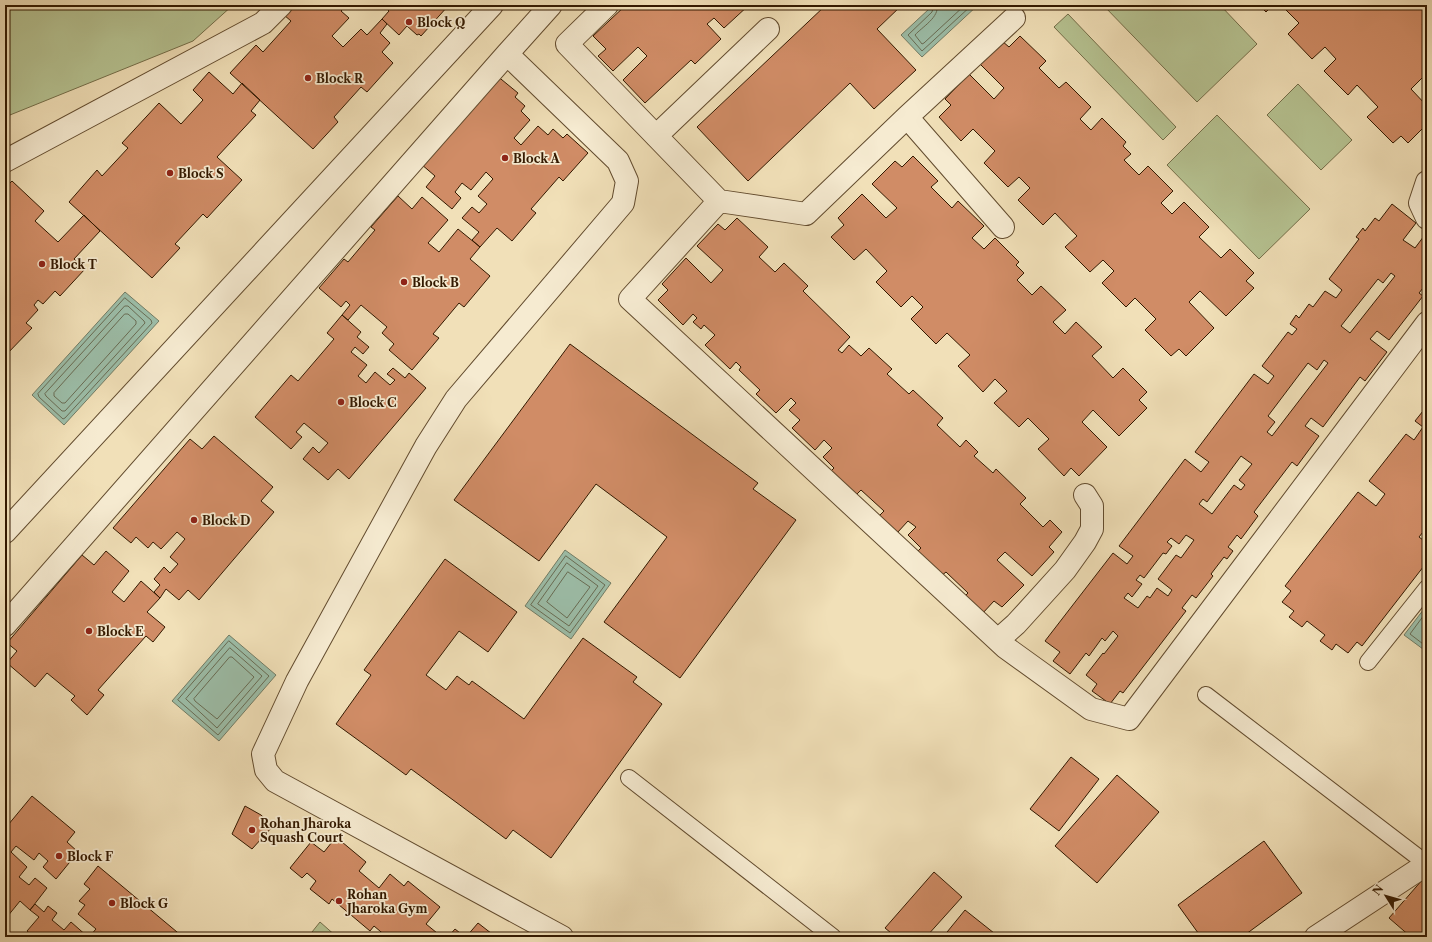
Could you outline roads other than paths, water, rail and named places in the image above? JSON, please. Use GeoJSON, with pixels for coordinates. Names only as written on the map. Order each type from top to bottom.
{"type":"FeatureCollection","features":[{"type":"Feature","properties":{"kind":"street"},"geometry":{"type":"LineString","coordinates":[[5,161],[263,23],[281,5]]}},
{"type":"Feature","properties":{"kind":"street"},"geometry":{"type":"LineString","coordinates":[[5,532],[492,5]]}},
{"type":"Feature","properties":{"kind":"street"},"geometry":{"type":"LineString","coordinates":[[5,625],[551,5]]}},
{"type":"Feature","properties":{"kind":"street"},"geometry":{"type":"LineString","coordinates":[[607,5],[567,44],[719,202],[806,214],[907,117],[1014,18]]}},
{"type":"Feature","properties":{"kind":"street"},"geometry":{"type":"LineString","coordinates":[[656,136],[768,29]]}},
{"type":"Feature","properties":{"kind":"street"},"geometry":{"type":"LineString","coordinates":[[507,54],[618,161],[626,181],[623,202],[456,399],[426,446],[297,681],[263,754],[266,770],[275,781],[562,937]]}},
{"type":"Feature","properties":{"kind":"street"},"geometry":{"type":"LineString","coordinates":[[907,117],[1003,227]]}},
{"type":"Feature","properties":{"kind":"street"},"geometry":{"type":"LineString","coordinates":[[1427,182],[1420,202],[1427,218]]}},
{"type":"Feature","properties":{"kind":"street"},"geometry":{"type":"LineString","coordinates":[[719,202],[630,299],[1006,647],[1091,709],[1129,719],[1427,323]]}},
{"type":"Feature","properties":{"kind":"street"},"geometry":{"type":"LineString","coordinates":[[998,640],[1016,624],[1065,570],[1085,542],[1092,529],[1092,506],[1085,495]]}},
{"type":"Feature","properties":{"kind":"street"},"geometry":{"type":"LineString","coordinates":[[1316,937],[1427,864]]}},
{"type":"Feature","properties":{"kind":"lane"},"geometry":{"type":"LineString","coordinates":[[1368,662],[1427,588]]}},
{"type":"Feature","properties":{"kind":"lane"},"geometry":{"type":"LineString","coordinates":[[1206,695],[1427,864]]}},
{"type":"Feature","properties":{"kind":"lane"},"geometry":{"type":"LineString","coordinates":[[629,778],[833,937]]}},
{"type":"Feature","properties":{"kind":"water"},"geometry":{"type":"Polygon","coordinates":[[[925,5],[978,5],[922,57],[901,35],[929,9],[925,5]]]}},
{"type":"Feature","properties":{"kind":"water"},"geometry":{"type":"Polygon","coordinates":[[[125,292],[159,321],[64,425],[32,395],[125,292]]]}},
{"type":"Feature","properties":{"kind":"water"},"geometry":{"type":"Polygon","coordinates":[[[565,550],[611,583],[571,639],[525,606],[565,550]]]}},
{"type":"Feature","properties":{"kind":"water"},"geometry":{"type":"Polygon","coordinates":[[[1427,605],[1427,652],[1404,635],[1427,605]]]}},
{"type":"Feature","properties":{"kind":"water"},"geometry":{"type":"Polygon","coordinates":[[[229,635],[276,675],[219,741],[172,701],[229,635]]]}},
{"type":"Feature","properties":{"kind":"place","name":"Block Q"},"geometry":{"type":"Point","coordinates":[409,22]}},
{"type":"Feature","properties":{"kind":"place","name":"Block R"},"geometry":{"type":"Point","coordinates":[308,78]}},
{"type":"Feature","properties":{"kind":"place","name":"Block A"},"geometry":{"type":"Point","coordinates":[505,158]}},
{"type":"Feature","properties":{"kind":"place","name":"Block S"},"geometry":{"type":"Point","coordinates":[170,173]}},
{"type":"Feature","properties":{"kind":"place","name":"Block T"},"geometry":{"type":"Point","coordinates":[42,264]}},
{"type":"Feature","properties":{"kind":"place","name":"Block B"},"geometry":{"type":"Point","coordinates":[404,282]}},
{"type":"Feature","properties":{"kind":"place","name":"Block C"},"geometry":{"type":"Point","coordinates":[341,402]}},
{"type":"Feature","properties":{"kind":"place","name":"Block D"},"geometry":{"type":"Point","coordinates":[194,520]}},
{"type":"Feature","properties":{"kind":"place","name":"Block E"},"geometry":{"type":"Point","coordinates":[89,631]}},
{"type":"Feature","properties":{"kind":"place","name":"Rohan Jharoka Squash Court"},"geometry":{"type":"Point","coordinates":[252,830]}},
{"type":"Feature","properties":{"kind":"place","name":"Block F"},"geometry":{"type":"Point","coordinates":[59,856]}},
{"type":"Feature","properties":{"kind":"place","name":"Rohan Jharoka Gym"},"geometry":{"type":"Point","coordinates":[339,901]}},
{"type":"Feature","properties":{"kind":"place","name":"Block G"},"geometry":{"type":"Point","coordinates":[112,903]}}]}
